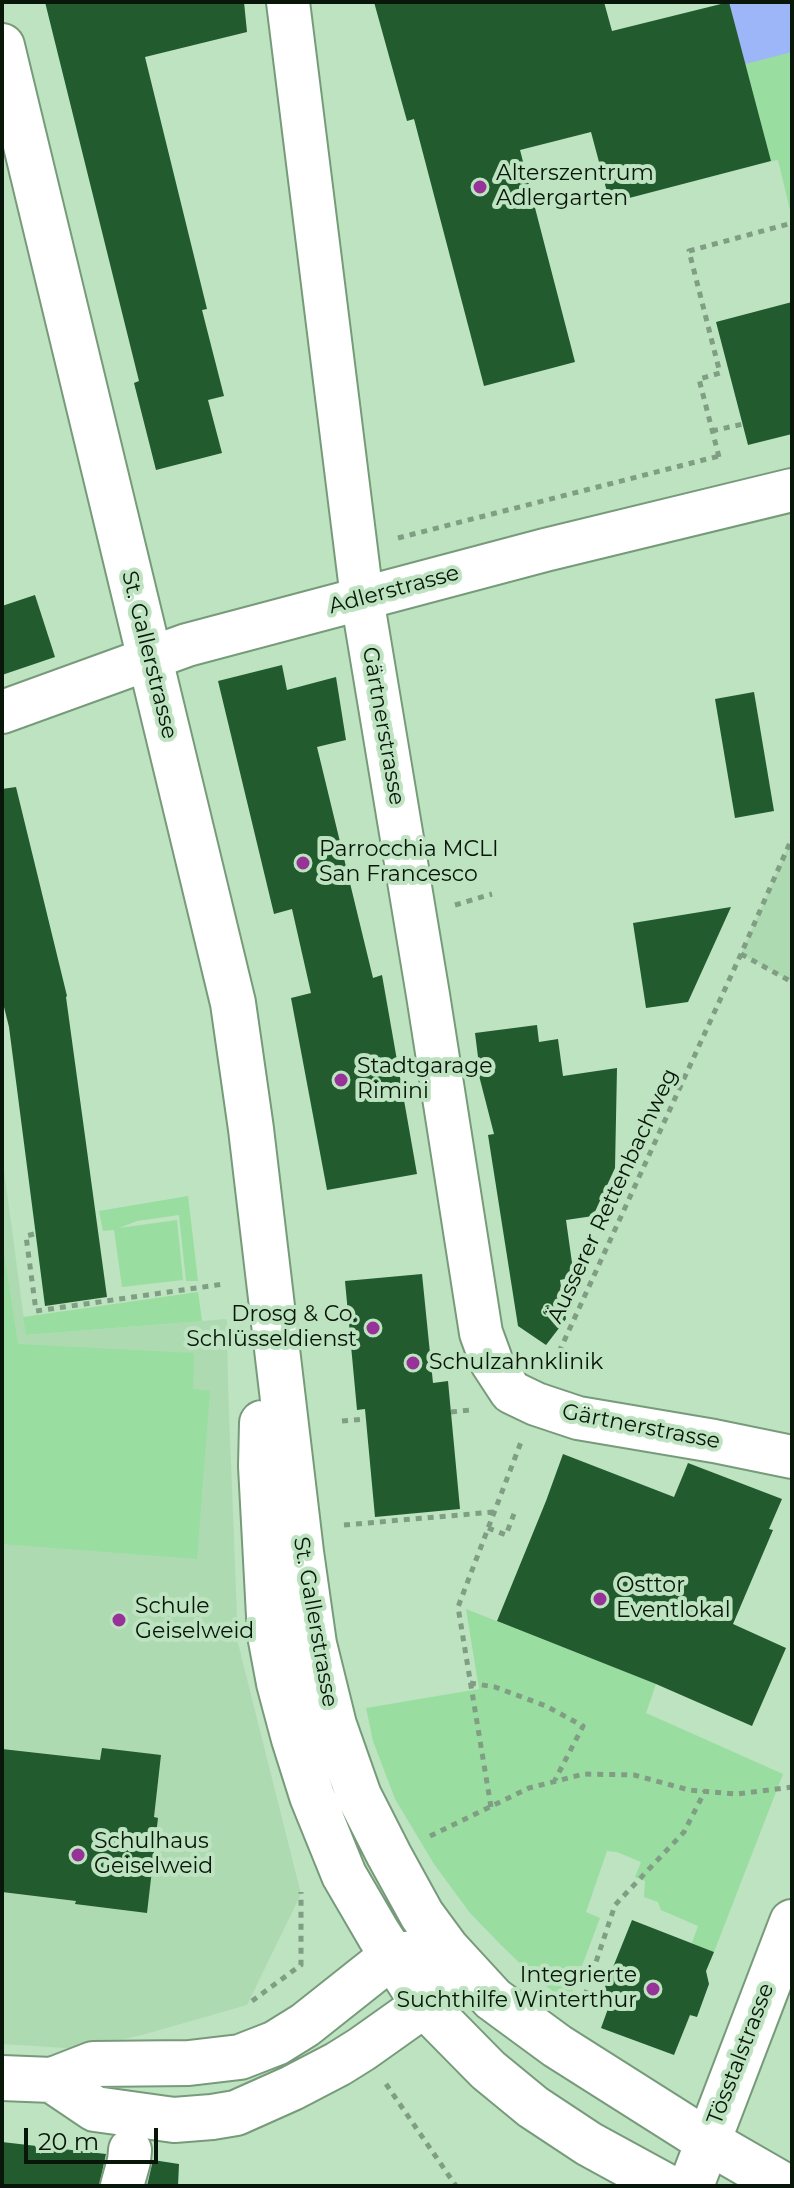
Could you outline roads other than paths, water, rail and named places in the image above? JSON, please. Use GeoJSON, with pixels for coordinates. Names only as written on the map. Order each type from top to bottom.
{"type":"FeatureCollection","features":[{"type":"Feature","properties":{"kind":"main road","name":"St. Gallerstrasse"},"geometry":{"type":"LineString","coordinates":[[2,46],[233,1003],[314,1644],[334,1725],[359,1796],[422,1915],[447,1949],[493,1999],[557,2046],[707,2141],[785,2186]]}},
{"type":"Feature","properties":{"kind":"main road","name":"St. Gallerstrasse"},"geometry":{"type":"LineString","coordinates":[[267,1269],[261,1466],[267,1616],[294,1739],[333,1852],[392,1956],[424,2005],[488,2070],[533,2107],[589,2144],[666,2186]]}},
{"type":"Feature","properties":{"kind":"main road","name":"Tösstalstrasse"},"geometry":{"type":"LineString","coordinates":[[691,2186],[792,1922]]}},
{"type":"Feature","properties":{"kind":"main road"},"geometry":{"type":"LineString","coordinates":[[2,2078],[52,2080],[93,2064],[189,2063],[240,2057],[276,2043],[305,2025],[392,1956],[447,1949],[424,2005],[338,2064],[236,2113],[174,2120],[95,2109],[52,2080]]}},
{"type":"Feature","properties":{"kind":"street","name":"Gärtnerstrasse"},"geometry":{"type":"LineString","coordinates":[[288,2],[362,598],[481,1333],[492,1363],[511,1392],[536,1404],[578,1418],[792,1457]]}},
{"type":"Feature","properties":{"kind":"street","name":"Adlerstrasse"},"geometry":{"type":"LineString","coordinates":[[2,712],[187,645],[545,550],[775,494]]}},
{"type":"Feature","properties":{"kind":"water"},"geometry":{"type":"Polygon","coordinates":[[[729,2],[792,2],[792,52],[745,64],[729,2]]]}},
{"type":"Feature","properties":{"kind":"place","name":"Alterszentrum Adlergarten"},"geometry":{"type":"Point","coordinates":[480,187]}},
{"type":"Feature","properties":{"kind":"place","name":"Parrocchia MCLI San Francesco"},"geometry":{"type":"Point","coordinates":[303,863]}},
{"type":"Feature","properties":{"kind":"place","name":"Stadtgarage Rimini"},"geometry":{"type":"Point","coordinates":[341,1080]}},
{"type":"Feature","properties":{"kind":"place","name":"Drosg & Co. Schlüsseldienst"},"geometry":{"type":"Point","coordinates":[373,1328]}},
{"type":"Feature","properties":{"kind":"place","name":"Schulzahnklinik"},"geometry":{"type":"Point","coordinates":[413,1363]}},
{"type":"Feature","properties":{"kind":"place","name":"Osttor Eventlokal"},"geometry":{"type":"Point","coordinates":[600,1599]}},
{"type":"Feature","properties":{"kind":"place","name":"Schule Geiselweid"},"geometry":{"type":"Point","coordinates":[119,1620]}},
{"type":"Feature","properties":{"kind":"place","name":"Schulhaus Geiselweid"},"geometry":{"type":"Point","coordinates":[78,1855]}},
{"type":"Feature","properties":{"kind":"place","name":"Integrierte Suchthilfe Winterthur"},"geometry":{"type":"Point","coordinates":[653,1989]}}]}
